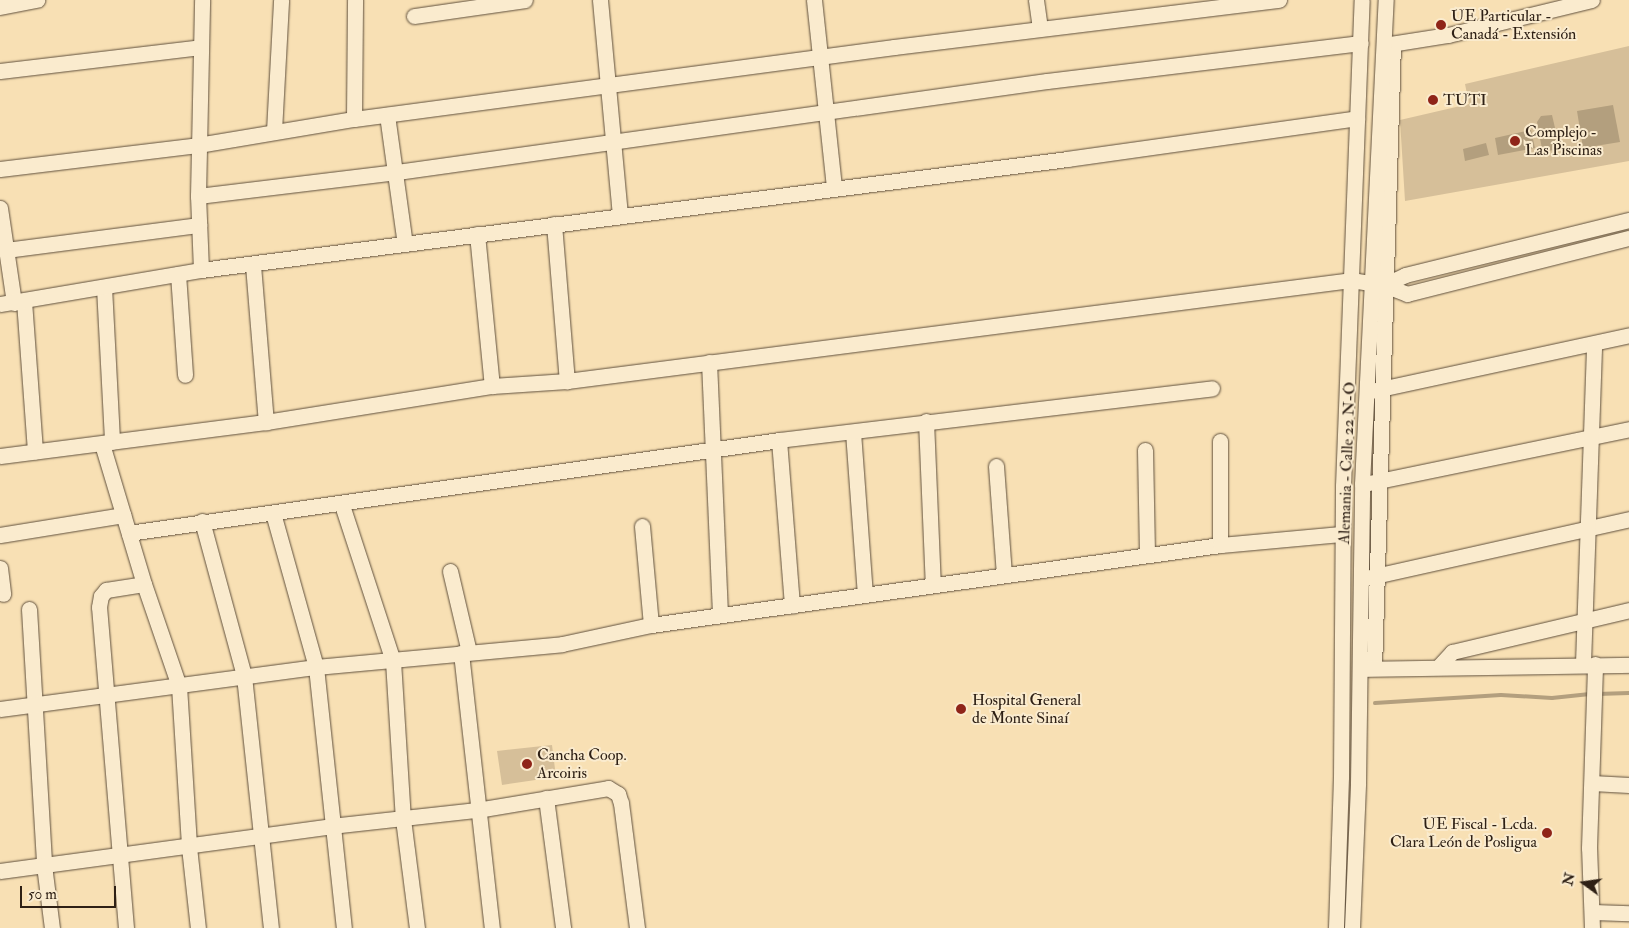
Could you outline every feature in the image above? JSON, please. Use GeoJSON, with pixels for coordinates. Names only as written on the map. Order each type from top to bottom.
{"type":"FeatureCollection","features":[{"type":"Feature","properties":{"kind":"street"},"geometry":{"type":"LineString","coordinates":[[0,7],[37,0]]}},
{"type":"Feature","properties":{"kind":"street"},"geometry":{"type":"LineString","coordinates":[[200,270],[198,145],[202,0]]}},
{"type":"Feature","properties":{"kind":"street"},"geometry":{"type":"LineString","coordinates":[[274,131],[281,0]]}},
{"type":"Feature","properties":{"kind":"street"},"geometry":{"type":"LineString","coordinates":[[354,119],[355,0]]}},
{"type":"Feature","properties":{"kind":"street"},"geometry":{"type":"LineString","coordinates":[[414,16],[525,0]]}},
{"type":"Feature","properties":{"kind":"street"},"geometry":{"type":"LineString","coordinates":[[600,0],[620,214]]}},
{"type":"Feature","properties":{"kind":"street"},"geometry":{"type":"LineString","coordinates":[[814,0],[834,188]]}},
{"type":"Feature","properties":{"kind":"street"},"geometry":{"type":"LineString","coordinates":[[1036,0],[1040,28]]}},
{"type":"Feature","properties":{"kind":"street"},"geometry":{"type":"LineString","coordinates":[[0,169],[198,145],[354,119],[1040,28],[1279,0]]}},
{"type":"Feature","properties":{"kind":"street","name":"Alemania - Calle 22 N-O"},"geometry":{"type":"LineString","coordinates":[[1336,928],[1342,777],[1342,534],[1362,0]]}},
{"type":"Feature","properties":{"kind":"street","name":"Alemania - Calle 22 N-O"},"geometry":{"type":"LineString","coordinates":[[1352,928],[1367,668],[1367,578],[1373,391],[1388,45],[1386,0]]}},
{"type":"Feature","properties":{"kind":"street"},"geometry":{"type":"LineString","coordinates":[[1388,45],[1448,34],[1592,0]]}},
{"type":"Feature","properties":{"kind":"street"},"geometry":{"type":"LineString","coordinates":[[198,196],[397,172],[826,112],[1361,43]]}},
{"type":"Feature","properties":{"kind":"street"},"geometry":{"type":"LineString","coordinates":[[0,71],[201,47]]}},
{"type":"Feature","properties":{"kind":"street"},"geometry":{"type":"LineString","coordinates":[[387,115],[397,172],[406,244]]}},
{"type":"Feature","properties":{"kind":"street"},"geometry":{"type":"LineString","coordinates":[[12,303],[200,270],[253,265],[620,214],[1067,159],[1357,118]]}},
{"type":"Feature","properties":{"kind":"street"},"geometry":{"type":"LineString","coordinates":[[0,208],[12,303],[35,452]]}},
{"type":"Feature","properties":{"kind":"street"},"geometry":{"type":"LineString","coordinates":[[1378,285],[1405,275],[1629,220]]}},
{"type":"Feature","properties":{"kind":"street"},"geometry":{"type":"LineString","coordinates":[[554,224],[567,381]]}},
{"type":"Feature","properties":{"kind":"street"},"geometry":{"type":"LineString","coordinates":[[6,250],[199,225]]}},
{"type":"Feature","properties":{"kind":"street"},"geometry":{"type":"LineString","coordinates":[[478,234],[492,386]]}},
{"type":"Feature","properties":{"kind":"street"},"geometry":{"type":"LineString","coordinates":[[0,456],[266,422],[492,386],[567,381],[1351,280],[1378,285],[1407,294],[1629,238]]}},
{"type":"Feature","properties":{"kind":"street"},"geometry":{"type":"LineString","coordinates":[[253,265],[266,422]]}},
{"type":"Feature","properties":{"kind":"street"},"geometry":{"type":"LineString","coordinates":[[178,274],[185,375]]}},
{"type":"Feature","properties":{"kind":"street"},"geometry":{"type":"LineString","coordinates":[[104,287],[107,443],[123,516],[179,686],[189,847],[198,928]]}},
{"type":"Feature","properties":{"kind":"street"},"geometry":{"type":"LineString","coordinates":[[1373,391],[1629,335]]}},
{"type":"Feature","properties":{"kind":"street"},"geometry":{"type":"LineString","coordinates":[[1592,928],[1593,912],[1589,848],[1592,783],[1586,620],[1586,529],[1594,344]]}},
{"type":"Feature","properties":{"kind":"street"},"geometry":{"type":"LineString","coordinates":[[709,362],[720,615]]}},
{"type":"Feature","properties":{"kind":"street"},"geometry":{"type":"LineString","coordinates":[[129,533],[202,521],[342,505],[779,440],[1212,388]]}},
{"type":"Feature","properties":{"kind":"street"},"geometry":{"type":"LineString","coordinates":[[926,422],[933,585]]}},
{"type":"Feature","properties":{"kind":"street"},"geometry":{"type":"LineString","coordinates":[[1370,483],[1629,429]]}},
{"type":"Feature","properties":{"kind":"street"},"geometry":{"type":"LineString","coordinates":[[853,432],[865,595]]}},
{"type":"Feature","properties":{"kind":"street"},"geometry":{"type":"LineString","coordinates":[[779,440],[792,605]]}},
{"type":"Feature","properties":{"kind":"street"},"geometry":{"type":"LineString","coordinates":[[1220,441],[1220,545]]}},
{"type":"Feature","properties":{"kind":"street"},"geometry":{"type":"LineString","coordinates":[[1145,450],[1147,555]]}},
{"type":"Feature","properties":{"kind":"street"},"geometry":{"type":"LineString","coordinates":[[996,466],[1004,575]]}},
{"type":"Feature","properties":{"kind":"street"},"geometry":{"type":"LineString","coordinates":[[342,505],[393,660],[403,819],[416,928]]}},
{"type":"Feature","properties":{"kind":"street"},"geometry":{"type":"LineString","coordinates":[[273,513],[316,667],[331,826],[344,928]]}},
{"type":"Feature","properties":{"kind":"street"},"geometry":{"type":"LineString","coordinates":[[0,534],[123,516]]}},
{"type":"Feature","properties":{"kind":"street"},"geometry":{"type":"LineString","coordinates":[[1367,578],[1629,518]]}},
{"type":"Feature","properties":{"kind":"street"},"geometry":{"type":"LineString","coordinates":[[202,521],[244,676],[259,838],[271,928]]}},
{"type":"Feature","properties":{"kind":"street"},"geometry":{"type":"LineString","coordinates":[[642,526],[651,625]]}},
{"type":"Feature","properties":{"kind":"street"},"geometry":{"type":"LineString","coordinates":[[0,709],[316,667],[562,644],[651,625],[720,615],[1220,545],[1342,534]]}},
{"type":"Feature","properties":{"kind":"street"},"geometry":{"type":"LineString","coordinates":[[0,568],[3,594]]}},
{"type":"Feature","properties":{"kind":"street"},"geometry":{"type":"LineString","coordinates":[[450,572],[465,653],[477,810],[492,928]]}},
{"type":"Feature","properties":{"kind":"street"},"geometry":{"type":"LineString","coordinates":[[126,928],[118,855],[108,695],[99,607],[101,596],[106,590],[144,584]]}},
{"type":"Feature","properties":{"kind":"street"},"geometry":{"type":"LineString","coordinates":[[29,609],[44,865],[52,928]]}},
{"type":"Feature","properties":{"kind":"street"},"geometry":{"type":"LineString","coordinates":[[1440,665],[1452,652],[1629,610]]}},
{"type":"Feature","properties":{"kind":"street"},"geometry":{"type":"LineString","coordinates":[[1367,668],[1440,665],[1629,665]]}},
{"type":"Feature","properties":{"kind":"street"},"geometry":{"type":"LineString","coordinates":[[1592,783],[1629,785]]}},
{"type":"Feature","properties":{"kind":"street"},"geometry":{"type":"LineString","coordinates":[[0,871],[259,838],[331,826],[477,810],[608,788],[618,794],[623,815],[637,928]]}},
{"type":"Feature","properties":{"kind":"street"},"geometry":{"type":"LineString","coordinates":[[546,798],[563,928]]}},
{"type":"Feature","properties":{"kind":"street"},"geometry":{"type":"LineString","coordinates":[[1593,912],[1629,913]]}},
{"type":"Feature","properties":{"kind":"shaded area","name":"Complejo - Las Piscinas"},"geometry":{"type":"Polygon","coordinates":[[[1629,46],[1629,161],[1405,201],[1400,120],[1469,104],[1465,84],[1629,46]]]}},
{"type":"Feature","properties":{"kind":"shaded area"},"geometry":{"type":"Polygon","coordinates":[[[1613,105],[1620,142],[1583,148],[1577,111],[1613,105]]]}},
{"type":"Feature","properties":{"kind":"shaded area"},"geometry":{"type":"Polygon","coordinates":[[[1552,115],[1559,145],[1554,150],[1546,151],[1542,149],[1537,122],[1541,116],[1552,115]]]}},
{"type":"Feature","properties":{"kind":"shaded area"},"geometry":{"type":"Polygon","coordinates":[[[1531,130],[1535,148],[1498,155],[1495,138],[1531,130]]]}},
{"type":"Feature","properties":{"kind":"shaded area"},"geometry":{"type":"Polygon","coordinates":[[[1486,143],[1489,155],[1465,161],[1463,149],[1486,143]]]}},
{"type":"Feature","properties":{"kind":"shaded area","name":"Cancha Coop. Arcoiris"},"geometry":{"type":"Polygon","coordinates":[[[552,745],[556,777],[502,785],[497,751],[552,745]]]}},
{"type":"Feature","properties":{"kind":"waterway"},"geometry":{"type":"LineString","coordinates":[[1597,694],[1629,693]]}},
{"type":"Feature","properties":{"kind":"waterway"},"geometry":{"type":"LineString","coordinates":[[1375,703],[1501,695],[1552,698],[1590,694]]}},
{"type":"Feature","properties":{"kind":"place","name":"UE Particular - Canadá - Extensión"},"geometry":{"type":"Point","coordinates":[1441,25]}},
{"type":"Feature","properties":{"kind":"place","name":"TUTI"},"geometry":{"type":"Point","coordinates":[1433,100]}},
{"type":"Feature","properties":{"kind":"place","name":"Complejo - Las Piscinas"},"geometry":{"type":"Point","coordinates":[1515,141]}},
{"type":"Feature","properties":{"kind":"place","name":"Hospital General de Monte Sinaí"},"geometry":{"type":"Point","coordinates":[961,709]}},
{"type":"Feature","properties":{"kind":"place","name":"Cancha Coop. Arcoiris"},"geometry":{"type":"Point","coordinates":[527,764]}},
{"type":"Feature","properties":{"kind":"place","name":"UE Fiscal - Lcda. Clara León de Posligua"},"geometry":{"type":"Point","coordinates":[1547,833]}}]}
